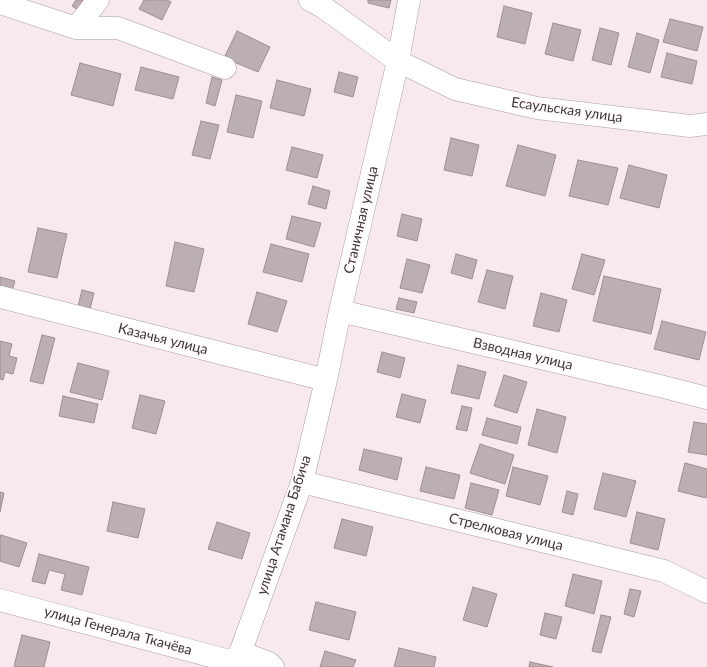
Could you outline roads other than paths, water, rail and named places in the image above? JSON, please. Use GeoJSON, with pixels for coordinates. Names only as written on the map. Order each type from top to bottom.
{"type":"FeatureCollection","features":[{"type":"Feature","properties":{"kind":"street"},"geometry":{"type":"LineString","coordinates":[[76,28],[98,0]]}},
{"type":"Feature","properties":{"kind":"street","name":"Есаульская улица"},"geometry":{"type":"LineString","coordinates":[[310,0],[323,7],[398,61],[455,89],[537,108],[690,126],[707,124]]}},
{"type":"Feature","properties":{"kind":"street","name":"Станичная улица"},"geometry":{"type":"LineString","coordinates":[[326,380],[340,311],[398,61],[409,0]]}},
{"type":"Feature","properties":{"kind":"street"},"geometry":{"type":"LineString","coordinates":[[0,3],[76,28],[118,28],[226,68]]}},
{"type":"Feature","properties":{"kind":"street","name":"Казачья улица"},"geometry":{"type":"LineString","coordinates":[[0,297],[326,380]]}},
{"type":"Feature","properties":{"kind":"street","name":"Взводная улица"},"geometry":{"type":"LineString","coordinates":[[340,311],[707,398]]}},
{"type":"Feature","properties":{"kind":"street","name":"улица Атамана Бабича"},"geometry":{"type":"LineString","coordinates":[[237,661],[302,482],[326,380]]}},
{"type":"Feature","properties":{"kind":"street","name":"Стрелковая улица"},"geometry":{"type":"LineString","coordinates":[[302,482],[664,570],[707,592]]}},
{"type":"Feature","properties":{"kind":"street","name":"улица Генерала Ткачёва"},"geometry":{"type":"LineString","coordinates":[[0,600],[237,661],[269,663],[273,667]]}}]}
